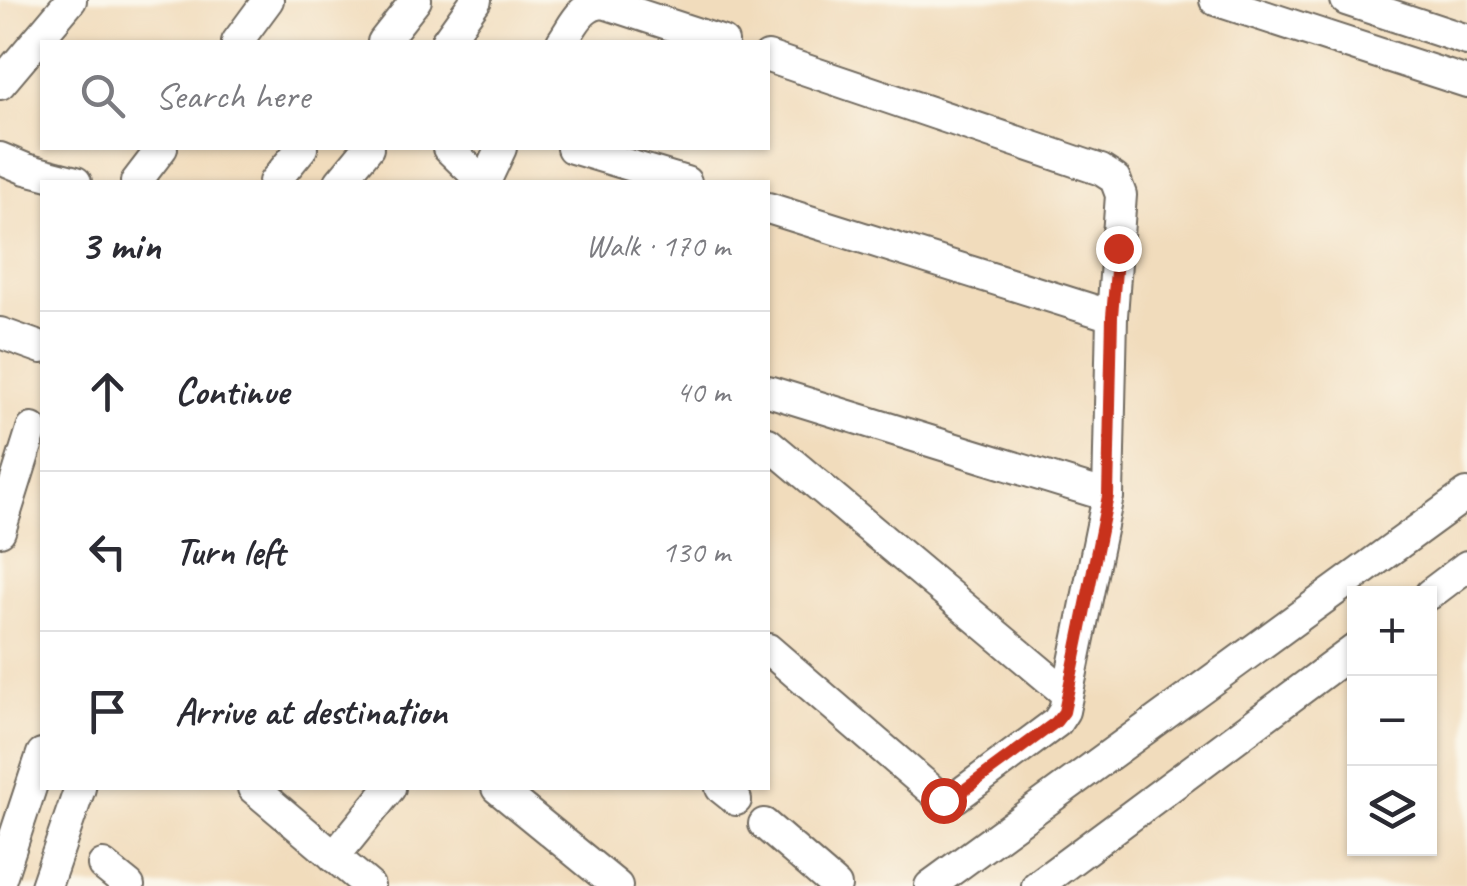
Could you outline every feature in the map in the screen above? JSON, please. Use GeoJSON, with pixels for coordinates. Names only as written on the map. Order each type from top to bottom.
{"type":"FeatureCollection","features":[{"type":"Feature","properties":{"kind":"street"},"geometry":{"type":"LineString","coordinates":[[0,84],[71,0]]}},
{"type":"Feature","properties":{"kind":"street"},"geometry":{"type":"LineString","coordinates":[[239,40],[268,0]]}},
{"type":"Feature","properties":{"kind":"street"},"geometry":{"type":"LineString","coordinates":[[385,40],[416,0]]}},
{"type":"Feature","properties":{"kind":"street"},"geometry":{"type":"LineString","coordinates":[[447,40],[476,0]]}},
{"type":"Feature","properties":{"kind":"street"},"geometry":{"type":"LineString","coordinates":[[1215,0],[1467,82]]}},
{"type":"Feature","properties":{"kind":"street"},"geometry":{"type":"LineString","coordinates":[[1346,0],[1467,40]]}},
{"type":"Feature","properties":{"kind":"street"},"geometry":{"type":"LineString","coordinates":[[563,40],[581,13],[592,4],[604,3],[718,40]]}},
{"type":"Feature","properties":{"kind":"street"},"geometry":{"type":"LineString","coordinates":[[770,58],[1101,170],[1116,178],[1121,194],[1112,316],[1108,496],[1064,712],[956,796],[943,800],[770,652]]}},
{"type":"Feature","properties":{"kind":"street"},"geometry":{"type":"LineString","coordinates":[[138,180],[160,150]]}},
{"type":"Feature","properties":{"kind":"street"},"geometry":{"type":"LineString","coordinates":[[276,180],[300,150]]}},
{"type":"Feature","properties":{"kind":"street"},"geometry":{"type":"LineString","coordinates":[[342,180],[366,150]]}},
{"type":"Feature","properties":{"kind":"street"},"geometry":{"type":"LineString","coordinates":[[450,150],[482,180]]}},
{"type":"Feature","properties":{"kind":"street"},"geometry":{"type":"LineString","coordinates":[[485,180],[499,150]]}},
{"type":"Feature","properties":{"kind":"street"},"geometry":{"type":"LineString","coordinates":[[579,150],[679,180]]}},
{"type":"Feature","properties":{"kind":"street"},"geometry":{"type":"LineString","coordinates":[[0,158],[68,180]]}},
{"type":"Feature","properties":{"kind":"street"},"geometry":{"type":"LineString","coordinates":[[770,209],[1112,316]]}},
{"type":"Feature","properties":{"kind":"street"},"geometry":{"type":"LineString","coordinates":[[0,333],[40,347]]}},
{"type":"Feature","properties":{"kind":"street"},"geometry":{"type":"LineString","coordinates":[[770,392],[1108,496]]}},
{"type":"Feature","properties":{"kind":"street"},"geometry":{"type":"LineString","coordinates":[[0,531],[32,429]]}},
{"type":"Feature","properties":{"kind":"street"},"geometry":{"type":"LineString","coordinates":[[770,445],[1067,694]]}},
{"type":"Feature","properties":{"kind":"street"},"geometry":{"type":"LineString","coordinates":[[930,886],[1467,494]]}},
{"type":"Feature","properties":{"kind":"street"},"geometry":{"type":"LineString","coordinates":[[1437,589],[1467,566]]}},
{"type":"Feature","properties":{"kind":"street"},"geometry":{"type":"LineString","coordinates":[[1037,886],[1347,655]]}},
{"type":"Feature","properties":{"kind":"street"},"geometry":{"type":"LineString","coordinates":[[0,880],[40,760]]}},
{"type":"Feature","properties":{"kind":"street"},"geometry":{"type":"LineString","coordinates":[[46,886],[79,790]]}},
{"type":"Feature","properties":{"kind":"street"},"geometry":{"type":"LineString","coordinates":[[255,790],[369,886]]}},
{"type":"Feature","properties":{"kind":"street"},"geometry":{"type":"LineString","coordinates":[[334,858],[388,790]]}},
{"type":"Feature","properties":{"kind":"street"},"geometry":{"type":"LineString","coordinates":[[499,790],[617,886]]}},
{"type":"Feature","properties":{"kind":"street"},"geometry":{"type":"LineString","coordinates":[[764,824],[836,886]]}},
{"type":"Feature","properties":{"kind":"street"},"geometry":{"type":"LineString","coordinates":[[102,865],[128,886]]}},
{"type":"Feature","properties":{"kind":"route"},"geometry":{"type":"LineString","coordinates":[[943,800],[956,796],[1064,712],[1108,496],[1112,316],[1118,248]]}}]}
